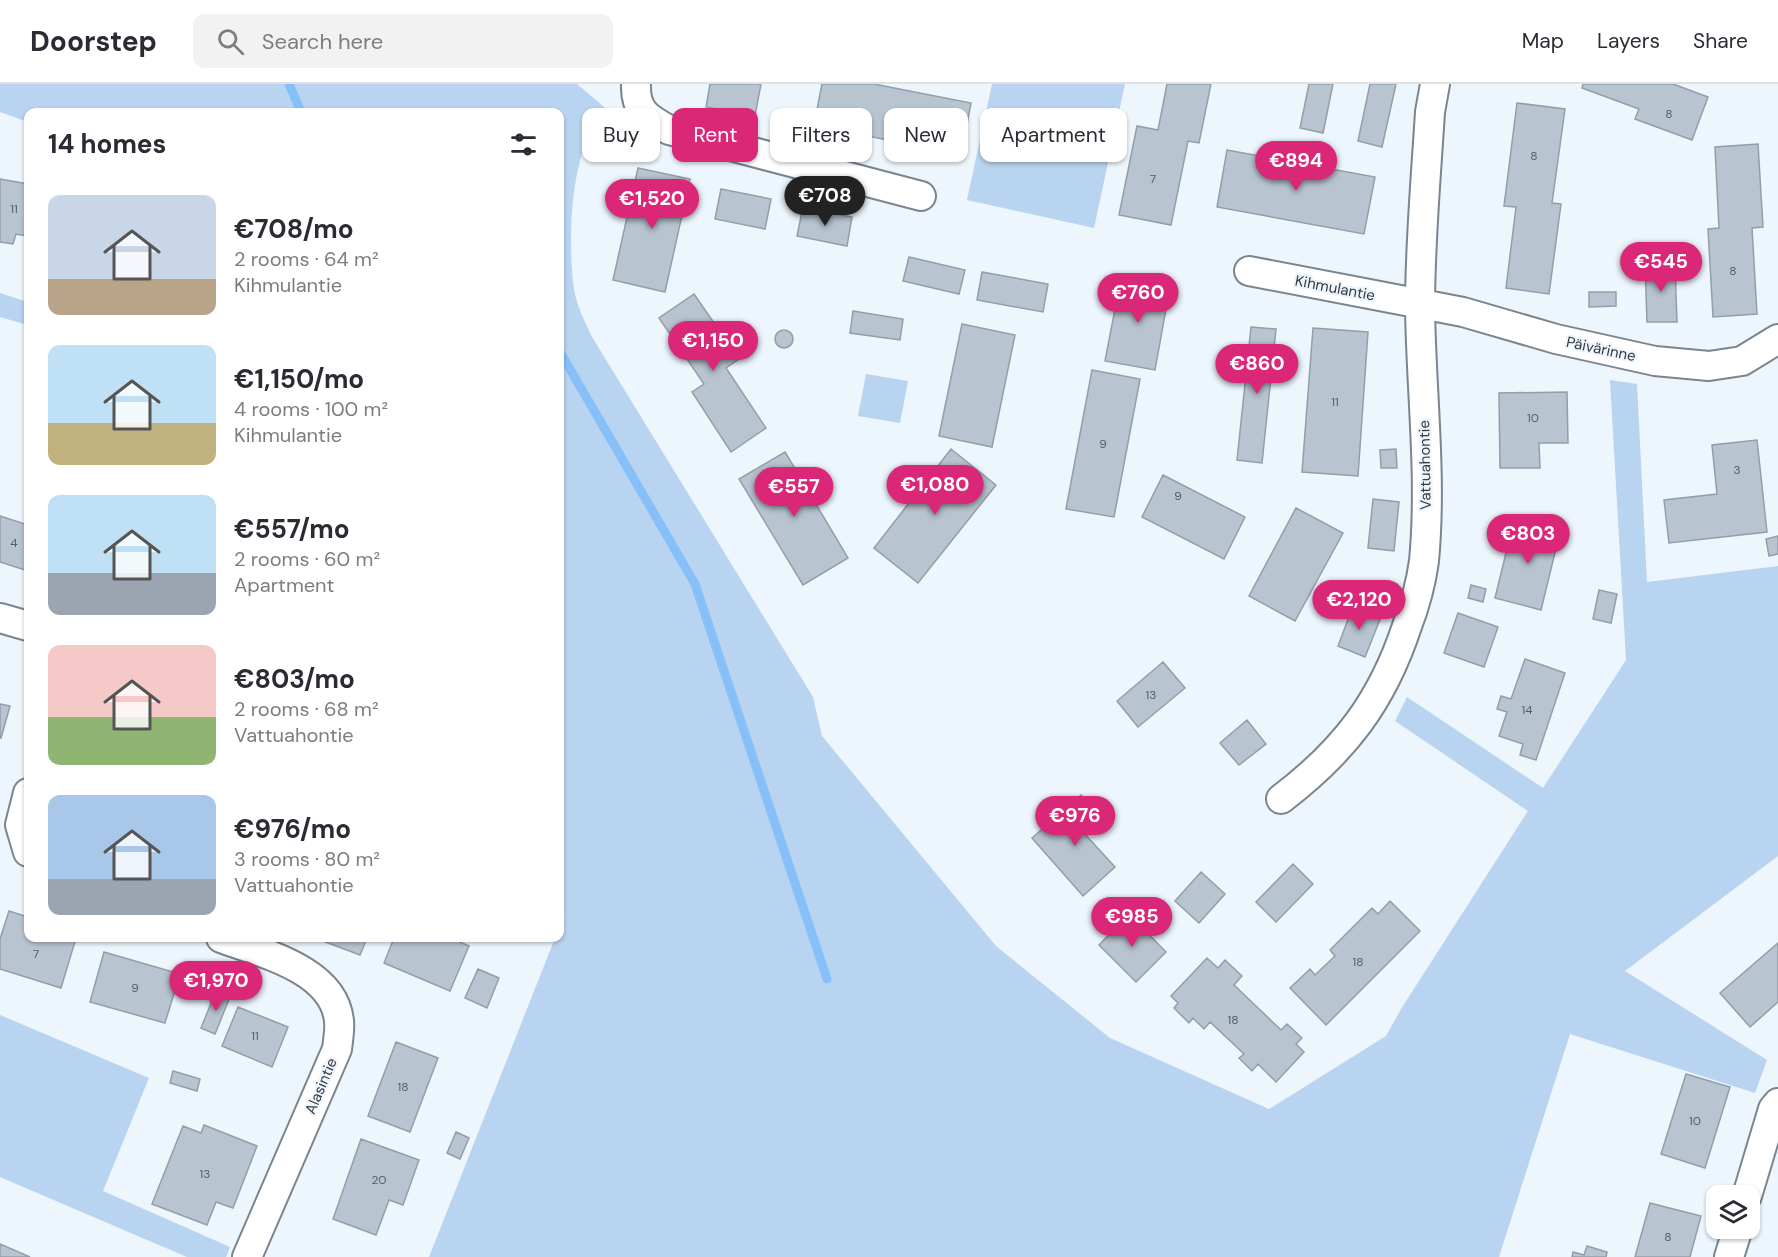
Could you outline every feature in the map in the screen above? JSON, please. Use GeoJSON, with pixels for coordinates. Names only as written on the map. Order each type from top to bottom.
{"type":"FeatureCollection","features":[{"type":"Feature","properties":{"kind":"street"},"geometry":{"type":"LineString","coordinates":[[636,84],[635,100],[648,118],[669,130],[921,196]]}},
{"type":"Feature","properties":{"kind":"street","name":"Vattuahontie"},"geometry":{"type":"LineString","coordinates":[[1281,799],[1318,771],[1371,707],[1388,677],[1415,605],[1424,561],[1426,491],[1420,305],[1430,112],[1435,84]]}},
{"type":"Feature","properties":{"kind":"street","name":"Kihmulantie"},"geometry":{"type":"LineString","coordinates":[[1249,271],[1420,305]]}},
{"type":"Feature","properties":{"kind":"street","name":"Päivärinne"},"geometry":{"type":"LineString","coordinates":[[1420,305],[1462,312],[1556,339],[1655,361],[1709,366],[1742,361],[1778,339]]}},
{"type":"Feature","properties":{"kind":"street"},"geometry":{"type":"LineString","coordinates":[[0,618],[24,625]]}},
{"type":"Feature","properties":{"kind":"street"},"geometry":{"type":"LineString","coordinates":[[24,809],[20,825],[24,838]]}},
{"type":"Feature","properties":{"kind":"street","name":"Alasintie"},"geometry":{"type":"LineString","coordinates":[[231,942],[309,973],[331,997],[339,1020],[337,1049],[247,1257]]}},
{"type":"Feature","properties":{"kind":"street"},"geometry":{"type":"LineString","coordinates":[[1751,1185],[1773,1109],[1778,1103]]}},
{"type":"Feature","properties":{"kind":"street"},"geometry":{"type":"LineString","coordinates":[[1729,1257],[1735,1239]]}},
{"type":"Feature","properties":{"kind":"shaded area"},"geometry":{"type":"Polygon","coordinates":[[[0,84],[577,84],[605,108],[582,108],[582,156],[574,190],[571,232],[572,273],[579,308],[592,337],[813,697],[822,736],[996,946],[1110,1038],[1269,1109],[1386,1036],[1528,811],[1395,721],[1407,697],[1543,788],[1626,660],[1610,380],[1637,384],[1647,582],[1778,566],[1778,856],[1625,971],[1767,1060],[1755,1093],[1570,1034],[1499,1257],[429,1257],[553,942],[564,942],[564,108],[24,108],[24,121],[0,112],[0,84]]]}},
{"type":"Feature","properties":{"kind":"shaded area"},"geometry":{"type":"Polygon","coordinates":[[[992,84],[1125,84],[1120,108],[987,108],[992,84]]]}},
{"type":"Feature","properties":{"kind":"shaded area"},"geometry":{"type":"Polygon","coordinates":[[[980,140],[980,162],[1108,162],[1094,228],[967,200],[980,140]]]}},
{"type":"Feature","properties":{"kind":"shaded area"},"geometry":{"type":"Polygon","coordinates":[[[0,293],[24,301],[24,324],[0,317],[0,293]]]}},
{"type":"Feature","properties":{"kind":"shaded area"},"geometry":{"type":"Polygon","coordinates":[[[866,374],[908,381],[900,423],[858,416],[866,374]]]}},
{"type":"Feature","properties":{"kind":"shaded area"},"geometry":{"type":"Polygon","coordinates":[[[0,1015],[149,1078],[103,1191],[230,1247],[226,1257],[187,1257],[0,1177],[0,1015]]]}},
{"type":"Feature","properties":{"kind":"building"},"geometry":{"type":"Polygon","coordinates":[[[710,84],[761,84],[756,108],[706,107],[710,84]]]}},
{"type":"Feature","properties":{"kind":"building"},"geometry":{"type":"Polygon","coordinates":[[[822,84],[874,84],[971,103],[968,119],[968,108],[884,108],[884,139],[872,137],[872,108],[817,108],[822,84]]]}},
{"type":"Feature","properties":{"kind":"building"},"geometry":{"type":"Polygon","coordinates":[[[1167,84],[1211,84],[1199,143],[1188,141],[1171,225],[1119,215],[1137,126],[1158,130],[1167,84]]]}},
{"type":"Feature","properties":{"kind":"building"},"geometry":{"type":"Polygon","coordinates":[[[1309,84],[1333,84],[1323,133],[1300,128],[1309,84]]]}},
{"type":"Feature","properties":{"kind":"building"},"geometry":{"type":"Polygon","coordinates":[[[1370,84],[1396,84],[1382,147],[1358,141],[1370,84]]]}},
{"type":"Feature","properties":{"kind":"building"},"geometry":{"type":"Polygon","coordinates":[[[1583,84],[1673,84],[1708,97],[1692,140],[1635,119],[1639,109],[1582,88],[1583,84]]]}},
{"type":"Feature","properties":{"kind":"building"},"geometry":{"type":"Polygon","coordinates":[[[1517,103],[1565,109],[1552,203],[1561,204],[1549,294],[1506,288],[1516,207],[1504,206],[1517,103]]]}},
{"type":"Feature","properties":{"kind":"building"},"geometry":{"type":"Polygon","coordinates":[[[1758,144],[1763,227],[1752,228],[1757,314],[1713,317],[1708,229],[1719,228],[1715,147],[1758,144]]]}},
{"type":"Feature","properties":{"kind":"building"},"geometry":{"type":"Polygon","coordinates":[[[1227,150],[1375,177],[1364,234],[1217,207],[1227,150]]]}},
{"type":"Feature","properties":{"kind":"building"},"geometry":{"type":"Polygon","coordinates":[[[638,168],[690,179],[665,292],[613,280],[638,168]]]}},
{"type":"Feature","properties":{"kind":"building"},"geometry":{"type":"Polygon","coordinates":[[[0,179],[24,183],[24,235],[16,234],[13,244],[0,242],[0,179]]]}},
{"type":"Feature","properties":{"kind":"building"},"geometry":{"type":"Polygon","coordinates":[[[721,189],[771,199],[765,229],[715,219],[721,189]]]}},
{"type":"Feature","properties":{"kind":"building"},"geometry":{"type":"Polygon","coordinates":[[[803,207],[852,217],[847,246],[797,236],[803,207]]]}},
{"type":"Feature","properties":{"kind":"building"},"geometry":{"type":"Polygon","coordinates":[[[909,257],[965,270],[959,294],[903,281],[909,257]]]}},
{"type":"Feature","properties":{"kind":"building"},"geometry":{"type":"Polygon","coordinates":[[[1645,264],[1675,264],[1677,322],[1647,322],[1645,264]]]}},
{"type":"Feature","properties":{"kind":"building"},"geometry":{"type":"Polygon","coordinates":[[[982,272],[1048,284],[1043,312],[977,300],[982,272]]]}},
{"type":"Feature","properties":{"kind":"building"},"geometry":{"type":"Polygon","coordinates":[[[1121,278],[1170,287],[1155,370],[1105,361],[1121,278]]]}},
{"type":"Feature","properties":{"kind":"building"},"geometry":{"type":"Polygon","coordinates":[[[1589,292],[1616,292],[1616,306],[1589,307],[1589,292]]]}},
{"type":"Feature","properties":{"kind":"building"},"geometry":{"type":"Polygon","coordinates":[[[694,294],[739,359],[726,368],[766,428],[731,452],[692,392],[704,384],[659,318],[694,294]]]}},
{"type":"Feature","properties":{"kind":"building"},"geometry":{"type":"Polygon","coordinates":[[[853,311],[903,319],[900,340],[850,333],[853,311]]]}},
{"type":"Feature","properties":{"kind":"building"},"geometry":{"type":"Polygon","coordinates":[[[962,324],[1015,335],[992,447],[939,436],[962,324]]]}},
{"type":"Feature","properties":{"kind":"building"},"geometry":{"type":"Polygon","coordinates":[[[1251,327],[1276,329],[1262,463],[1237,460],[1251,327]]]}},
{"type":"Feature","properties":{"kind":"building"},"geometry":{"type":"Polygon","coordinates":[[[1313,328],[1368,332],[1358,476],[1302,472],[1313,328]]]}},
{"type":"Feature","properties":{"kind":"building"},"geometry":{"type":"Polygon","coordinates":[[[780,330],[788,330],[793,335],[791,346],[780,348],[775,343],[775,335],[780,330]]]}},
{"type":"Feature","properties":{"kind":"building"},"geometry":{"type":"Polygon","coordinates":[[[1092,370],[1140,379],[1114,517],[1066,509],[1092,370]]]}},
{"type":"Feature","properties":{"kind":"building"},"geometry":{"type":"Polygon","coordinates":[[[1567,392],[1568,443],[1539,443],[1540,468],[1500,468],[1499,393],[1567,392]]]}},
{"type":"Feature","properties":{"kind":"building"},"geometry":{"type":"Polygon","coordinates":[[[1757,440],[1767,532],[1669,543],[1664,500],[1717,494],[1712,445],[1757,440]]]}},
{"type":"Feature","properties":{"kind":"building"},"geometry":{"type":"Polygon","coordinates":[[[951,449],[996,485],[918,583],[874,548],[951,449]]]}},
{"type":"Feature","properties":{"kind":"building"},"geometry":{"type":"Polygon","coordinates":[[[1396,449],[1397,468],[1381,468],[1380,450],[1396,449]]]}},
{"type":"Feature","properties":{"kind":"building"},"geometry":{"type":"Polygon","coordinates":[[[785,452],[848,558],[803,585],[739,479],[785,452]]]}},
{"type":"Feature","properties":{"kind":"building"},"geometry":{"type":"Polygon","coordinates":[[[1163,475],[1245,517],[1224,559],[1142,517],[1163,475]]]}},
{"type":"Feature","properties":{"kind":"building"},"geometry":{"type":"Polygon","coordinates":[[[1373,499],[1399,502],[1394,551],[1368,548],[1373,499]]]}},
{"type":"Feature","properties":{"kind":"building"},"geometry":{"type":"Polygon","coordinates":[[[1296,508],[1343,533],[1295,621],[1249,596],[1296,508]]]}},
{"type":"Feature","properties":{"kind":"building"},"geometry":{"type":"Polygon","coordinates":[[[0,516],[24,524],[24,570],[0,562],[0,516]]]}},
{"type":"Feature","properties":{"kind":"building"},"geometry":{"type":"Polygon","coordinates":[[[1514,520],[1560,532],[1541,610],[1495,598],[1514,520]]]}},
{"type":"Feature","properties":{"kind":"building"},"geometry":{"type":"Polygon","coordinates":[[[1778,536],[1778,554],[1769,556],[1766,539],[1778,536]]]}},
{"type":"Feature","properties":{"kind":"building"},"geometry":{"type":"Polygon","coordinates":[[[1471,585],[1486,589],[1483,602],[1468,598],[1471,585]]]}},
{"type":"Feature","properties":{"kind":"building"},"geometry":{"type":"Polygon","coordinates":[[[1599,590],[1617,594],[1611,623],[1593,619],[1599,590]]]}},
{"type":"Feature","properties":{"kind":"building"},"geometry":{"type":"Polygon","coordinates":[[[1353,606],[1381,617],[1365,657],[1338,646],[1353,606]]]}},
{"type":"Feature","properties":{"kind":"building"},"geometry":{"type":"Polygon","coordinates":[[[1458,613],[1498,627],[1484,667],[1444,653],[1458,613]]]}},
{"type":"Feature","properties":{"kind":"building"},"geometry":{"type":"Polygon","coordinates":[[[1525,659],[1565,673],[1536,760],[1520,755],[1523,744],[1499,736],[1507,712],[1497,709],[1501,696],[1511,699],[1525,659]]]}},
{"type":"Feature","properties":{"kind":"building"},"geometry":{"type":"Polygon","coordinates":[[[1163,662],[1185,688],[1138,727],[1117,701],[1163,662]]]}},
{"type":"Feature","properties":{"kind":"building"},"geometry":{"type":"Polygon","coordinates":[[[0,704],[10,706],[1,738],[0,737],[0,704]]]}},
{"type":"Feature","properties":{"kind":"building"},"geometry":{"type":"Polygon","coordinates":[[[1247,720],[1266,744],[1239,765],[1220,743],[1247,720]]]}},
{"type":"Feature","properties":{"kind":"building"},"geometry":{"type":"Polygon","coordinates":[[[1081,795],[1099,816],[1082,831],[1115,867],[1083,896],[1032,838],[1081,795]]]}},
{"type":"Feature","properties":{"kind":"building"},"geometry":{"type":"Polygon","coordinates":[[[1293,864],[1313,884],[1276,922],[1256,902],[1293,864]]]}},
{"type":"Feature","properties":{"kind":"building"},"geometry":{"type":"Polygon","coordinates":[[[1201,872],[1225,894],[1199,923],[1175,901],[1201,872]]]}},
{"type":"Feature","properties":{"kind":"building"},"geometry":{"type":"Polygon","coordinates":[[[1390,901],[1420,931],[1326,1025],[1290,988],[1310,969],[1315,975],[1335,956],[1330,950],[1372,908],[1378,914],[1390,901]]]}},
{"type":"Feature","properties":{"kind":"building"},"geometry":{"type":"Polygon","coordinates":[[[9,911],[24,916],[24,942],[75,942],[61,988],[0,969],[0,939],[9,911]]]}},
{"type":"Feature","properties":{"kind":"building"},"geometry":{"type":"Polygon","coordinates":[[[1129,914],[1166,952],[1136,982],[1099,945],[1129,914]]]}},
{"type":"Feature","properties":{"kind":"building"},"geometry":{"type":"Polygon","coordinates":[[[326,942],[365,942],[360,955],[326,942]]]}},
{"type":"Feature","properties":{"kind":"building"},"geometry":{"type":"Polygon","coordinates":[[[392,942],[460,942],[469,946],[450,991],[384,963],[392,942]]]}},
{"type":"Feature","properties":{"kind":"building"},"geometry":{"type":"Polygon","coordinates":[[[1778,943],[1778,1002],[1750,1027],[1720,993],[1778,943]]]}},
{"type":"Feature","properties":{"kind":"building"},"geometry":{"type":"Polygon","coordinates":[[[104,952],[180,974],[165,1023],[90,1002],[104,952]]]}},
{"type":"Feature","properties":{"kind":"building"},"geometry":{"type":"Polygon","coordinates":[[[1207,958],[1218,968],[1225,960],[1242,976],[1234,985],[1281,1030],[1287,1024],[1302,1038],[1296,1044],[1304,1052],[1276,1082],[1258,1064],[1252,1071],[1239,1058],[1244,1054],[1210,1022],[1204,1029],[1193,1018],[1189,1023],[1174,1008],[1178,1003],[1171,996],[1207,958]]]}},
{"type":"Feature","properties":{"kind":"building"},"geometry":{"type":"Polygon","coordinates":[[[478,969],[499,978],[487,1008],[465,998],[478,969]]]}},
{"type":"Feature","properties":{"kind":"building"},"geometry":{"type":"Polygon","coordinates":[[[216,991],[230,997],[215,1034],[201,1028],[216,991]]]}},
{"type":"Feature","properties":{"kind":"building"},"geometry":{"type":"Polygon","coordinates":[[[238,1007],[288,1027],[272,1067],[222,1046],[238,1007]]]}},
{"type":"Feature","properties":{"kind":"building"},"geometry":{"type":"Polygon","coordinates":[[[396,1042],[438,1058],[410,1132],[368,1116],[396,1042]]]}},
{"type":"Feature","properties":{"kind":"building"},"geometry":{"type":"Polygon","coordinates":[[[173,1071],[200,1079],[197,1091],[170,1083],[173,1071]]]}},
{"type":"Feature","properties":{"kind":"building"},"geometry":{"type":"Polygon","coordinates":[[[1686,1074],[1730,1087],[1705,1168],[1661,1154],[1686,1074]]]}},
{"type":"Feature","properties":{"kind":"building"},"geometry":{"type":"Polygon","coordinates":[[[204,1125],[257,1146],[233,1208],[216,1202],[207,1225],[152,1204],[183,1126],[201,1133],[204,1125]]]}},
{"type":"Feature","properties":{"kind":"building"},"geometry":{"type":"Polygon","coordinates":[[[456,1132],[469,1138],[460,1159],[447,1153],[456,1132]]]}},
{"type":"Feature","properties":{"kind":"building"},"geometry":{"type":"Polygon","coordinates":[[[361,1139],[419,1160],[403,1205],[389,1200],[376,1235],[333,1219],[361,1139]]]}},
{"type":"Feature","properties":{"kind":"building"},"geometry":{"type":"Polygon","coordinates":[[[1650,1203],[1701,1216],[1690,1257],[1635,1257],[1650,1203]]]}},
{"type":"Feature","properties":{"kind":"building"},"geometry":{"type":"Polygon","coordinates":[[[0,1244],[30,1257],[0,1257],[0,1244]]]}},
{"type":"Feature","properties":{"kind":"building"},"geometry":{"type":"Polygon","coordinates":[[[1587,1246],[1607,1252],[1606,1257],[1572,1257],[1573,1252],[1584,1255],[1587,1246]]]}},
{"type":"Feature","properties":{"kind":"waterway"},"geometry":{"type":"LineString","coordinates":[[289,84],[299,108]]}},
{"type":"Feature","properties":{"kind":"waterway"},"geometry":{"type":"LineString","coordinates":[[564,359],[695,584],[827,979]]}}]}
